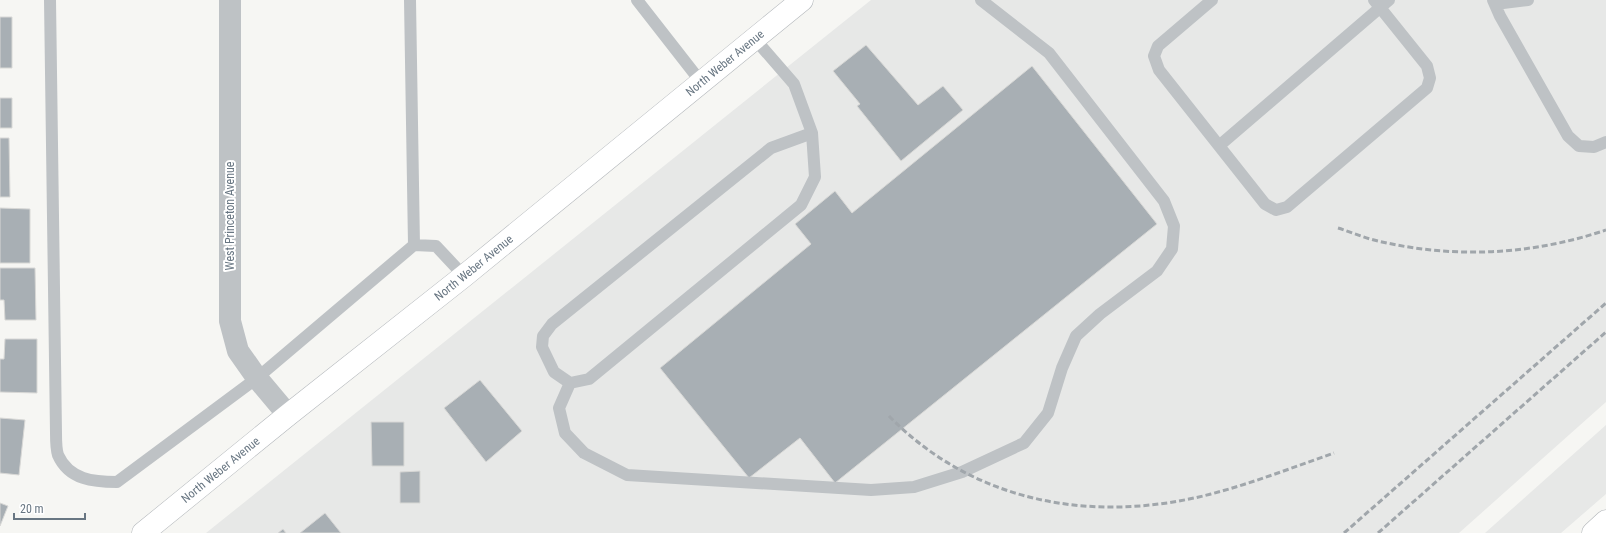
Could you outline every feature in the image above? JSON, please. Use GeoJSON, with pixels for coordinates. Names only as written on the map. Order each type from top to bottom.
{"type":"FeatureCollection","features":[{"type":"Feature","properties":{"kind":"main road","name":"North Weber Avenue"},"geometry":{"type":"LineString","coordinates":[[143,533],[288,415],[464,276],[802,0]]}},
{"type":"Feature","properties":{"kind":"main road"},"geometry":{"type":"LineString","coordinates":[[1593,533],[1606,521]]}},
{"type":"Feature","properties":{"kind":"street","name":"West Princeton Avenue"},"geometry":{"type":"LineString","coordinates":[[230,0],[230,321],[238,351],[257,378],[288,415]]}},
{"type":"Feature","properties":{"kind":"lane"},"geometry":{"type":"LineString","coordinates":[[50,0],[56,433],[58,455],[67,467],[80,478],[93,482],[117,482],[257,378],[414,245],[436,246],[464,276]]}},
{"type":"Feature","properties":{"kind":"lane"},"geometry":{"type":"LineString","coordinates":[[410,0],[414,245]]}},
{"type":"Feature","properties":{"kind":"lane"},"geometry":{"type":"LineString","coordinates":[[637,0],[701,82]]}},
{"type":"Feature","properties":{"kind":"lane"},"geometry":{"type":"LineString","coordinates":[[570,383],[559,408],[565,433],[584,453],[627,475],[871,490],[914,487],[962,472],[1024,443],[1048,412],[1062,368],[1076,336],[1100,314],[1157,271],[1172,249],[1174,226],[1164,200],[1048,53],[981,0]]}},
{"type":"Feature","properties":{"kind":"lane"},"geometry":{"type":"LineString","coordinates":[[1212,0],[1158,46],[1154,56],[1159,70],[1220,145],[1265,204],[1276,210],[1287,207],[1427,88],[1430,78],[1427,66],[1381,2],[1220,145]]}},
{"type":"Feature","properties":{"kind":"lane"},"geometry":{"type":"LineString","coordinates":[[1528,0],[1494,2],[1568,136],[1579,146],[1594,147],[1606,142]]}},
{"type":"Feature","properties":{"kind":"lane"},"geometry":{"type":"LineString","coordinates":[[754,38],[794,84],[812,133],[815,177],[801,205],[588,379],[570,383],[554,372],[542,347],[543,336],[552,324],[771,148],[812,133]]}},
{"type":"Feature","properties":{"kind":"shaded area"},"geometry":{"type":"Polygon","coordinates":[[[871,0],[1606,0],[1606,402],[1459,533],[206,533],[871,0]]]}},
{"type":"Feature","properties":{"kind":"shaded area"},"geometry":{"type":"Polygon","coordinates":[[[1606,425],[1606,494],[1561,533],[1485,533],[1606,425]]]}},
{"type":"Feature","properties":{"kind":"building"},"geometry":{"type":"Polygon","coordinates":[[[0,17],[12,17],[12,68],[0,68],[0,17]]]}},
{"type":"Feature","properties":{"kind":"building"},"geometry":{"type":"Polygon","coordinates":[[[866,45],[918,105],[943,86],[963,110],[901,161],[857,106],[860,104],[833,71],[866,45]]]}},
{"type":"Feature","properties":{"kind":"building"},"geometry":{"type":"Polygon","coordinates":[[[1032,66],[1157,224],[835,483],[800,438],[749,478],[660,368],[811,244],[795,224],[835,191],[852,213],[1032,66]]]}},
{"type":"Feature","properties":{"kind":"building"},"geometry":{"type":"Polygon","coordinates":[[[0,98],[12,98],[12,128],[0,128],[0,98]]]}},
{"type":"Feature","properties":{"kind":"building"},"geometry":{"type":"Polygon","coordinates":[[[0,138],[9,138],[10,197],[0,197],[0,138]]]}},
{"type":"Feature","properties":{"kind":"building"},"geometry":{"type":"Polygon","coordinates":[[[0,208],[30,209],[30,263],[0,263],[0,208]]]}},
{"type":"Feature","properties":{"kind":"building"},"geometry":{"type":"Polygon","coordinates":[[[0,268],[35,268],[36,320],[5,320],[4,300],[0,300],[0,268]]]}},
{"type":"Feature","properties":{"kind":"building"},"geometry":{"type":"Polygon","coordinates":[[[5,339],[37,339],[37,393],[0,392],[0,359],[4,359],[5,339]]]}},
{"type":"Feature","properties":{"kind":"building"},"geometry":{"type":"Polygon","coordinates":[[[480,380],[522,431],[486,462],[444,408],[480,380]]]}},
{"type":"Feature","properties":{"kind":"building"},"geometry":{"type":"Polygon","coordinates":[[[0,418],[25,420],[19,475],[0,473],[0,418]]]}},
{"type":"Feature","properties":{"kind":"building"},"geometry":{"type":"Polygon","coordinates":[[[371,422],[404,422],[404,466],[372,466],[371,422]]]}},
{"type":"Feature","properties":{"kind":"building"},"geometry":{"type":"Polygon","coordinates":[[[420,471],[420,503],[400,503],[400,472],[420,471]]]}},
{"type":"Feature","properties":{"kind":"building"},"geometry":{"type":"Polygon","coordinates":[[[0,503],[8,506],[0,526],[0,503]]]}},
{"type":"Feature","properties":{"kind":"building"},"geometry":{"type":"Polygon","coordinates":[[[325,513],[341,533],[300,533],[325,513]]]}},
{"type":"Feature","properties":{"kind":"building"},"geometry":{"type":"Polygon","coordinates":[[[283,529],[286,533],[278,533],[283,529]]]}},
{"type":"Feature","properties":{"kind":"railway"},"geometry":{"type":"LineString","coordinates":[[1338,228],[1373,240],[1407,247],[1464,252],[1493,252],[1550,245],[1606,230]]}},
{"type":"Feature","properties":{"kind":"railway"},"geometry":{"type":"LineString","coordinates":[[1344,533],[1606,303]]}},
{"type":"Feature","properties":{"kind":"railway"},"geometry":{"type":"LineString","coordinates":[[1378,533],[1606,332]]}},
{"type":"Feature","properties":{"kind":"railway"},"geometry":{"type":"LineString","coordinates":[[889,416],[923,446],[959,470],[998,487],[1039,499],[1081,506],[1124,507],[1167,503],[1211,494],[1258,480],[1334,453]]}}]}
